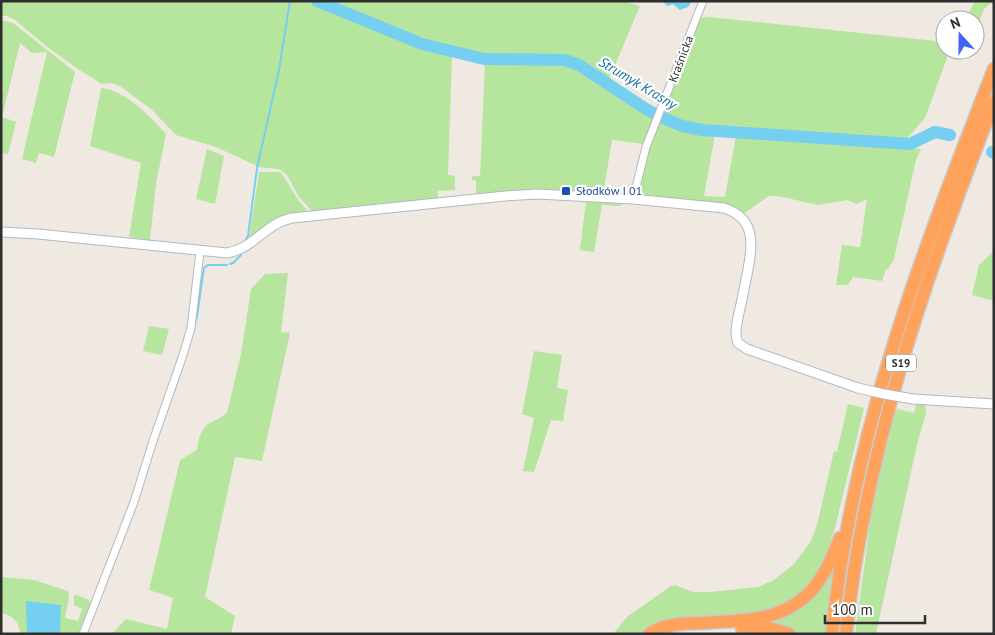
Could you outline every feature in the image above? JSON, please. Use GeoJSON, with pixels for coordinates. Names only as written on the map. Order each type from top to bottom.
{"type":"FeatureCollection","features":[{"type":"Feature","properties":{"kind":"highway","name":"S19"},"geometry":{"type":"LineString","coordinates":[[832,634],[842,557],[874,410],[900,322],[941,206],[994,69]]}},
{"type":"Feature","properties":{"kind":"highway","name":"S19"},"geometry":{"type":"LineString","coordinates":[[846,634],[861,530],[885,420],[931,271],[994,102]]}},
{"type":"Feature","properties":{"kind":"highway"},"geometry":{"type":"LineString","coordinates":[[649,634],[665,626],[680,623],[756,619],[778,614],[793,606],[813,590],[825,572],[850,515]]}},
{"type":"Feature","properties":{"kind":"highway"},"geometry":{"type":"LineString","coordinates":[[672,634],[692,631],[756,628],[769,628],[789,634]]}},
{"type":"Feature","properties":{"kind":"street","name":"Kraśnicka"},"geometry":{"type":"LineString","coordinates":[[633,199],[646,147],[703,1]]}},
{"type":"Feature","properties":{"kind":"street"},"geometry":{"type":"LineString","coordinates":[[1,232],[38,234],[200,252],[227,253],[238,251],[248,245],[275,224],[285,219],[296,217],[537,194],[708,205],[724,208],[738,214],[749,229],[752,244],[737,327],[738,343],[747,350],[858,388],[884,394],[913,399],[994,404]]}},
{"type":"Feature","properties":{"kind":"street"},"geometry":{"type":"LineString","coordinates":[[83,634],[134,502],[183,355],[191,328],[200,252]]}},
{"type":"Feature","properties":{"kind":"green space"},"geometry":{"type":"Polygon","coordinates":[[[1,1],[313,1],[422,46],[452,55],[448,175],[455,176],[455,190],[438,191],[438,200],[312,211],[299,197],[287,175],[279,169],[259,167],[216,147],[176,135],[152,110],[120,86],[111,83],[102,84],[46,46],[15,20],[7,16],[1,16],[1,1]]]}},
{"type":"Feature","properties":{"kind":"green space"},"geometry":{"type":"Polygon","coordinates":[[[327,1],[623,1],[640,6],[609,79],[570,58],[486,56],[429,42],[327,1]]]}},
{"type":"Feature","properties":{"kind":"green space"},"geometry":{"type":"Polygon","coordinates":[[[707,1],[701,18],[709,17],[935,41],[935,60],[946,60],[925,118],[903,143],[702,129],[682,125],[662,116],[707,1]]]}},
{"type":"Feature","properties":{"kind":"green space"},"geometry":{"type":"Polygon","coordinates":[[[975,1],[994,1],[984,10],[970,10],[975,1]]]}},
{"type":"Feature","properties":{"kind":"green space"},"geometry":{"type":"Polygon","coordinates":[[[1,20],[13,23],[75,72],[54,157],[39,153],[36,163],[22,159],[47,52],[32,53],[20,43],[2,117],[16,122],[8,154],[1,153],[1,20]]]}},
{"type":"Feature","properties":{"kind":"green space"},"geometry":{"type":"Polygon","coordinates":[[[485,62],[565,63],[578,68],[654,115],[643,144],[612,140],[603,195],[476,196],[476,181],[472,180],[472,176],[480,176],[485,62]]]}},
{"type":"Feature","properties":{"kind":"green space"},"geometry":{"type":"Polygon","coordinates":[[[101,88],[119,94],[137,105],[166,134],[156,184],[150,240],[129,237],[141,163],[90,146],[101,88]]]}},
{"type":"Feature","properties":{"kind":"green space"},"geometry":{"type":"Polygon","coordinates":[[[661,119],[681,128],[715,134],[704,196],[725,197],[736,136],[921,149],[916,160],[894,259],[888,269],[886,269],[882,281],[853,277],[848,285],[836,285],[842,245],[860,247],[867,199],[857,204],[847,200],[818,205],[778,196],[769,196],[743,214],[734,207],[724,203],[642,196],[638,191],[647,155],[661,119]]]}},
{"type":"Feature","properties":{"kind":"green space"},"geometry":{"type":"Polygon","coordinates":[[[207,149],[224,156],[215,204],[196,199],[207,149]]]}},
{"type":"Feature","properties":{"kind":"green space"},"geometry":{"type":"Polygon","coordinates":[[[259,172],[280,172],[307,210],[275,218],[249,238],[259,172]]]}},
{"type":"Feature","properties":{"kind":"green space"},"geometry":{"type":"Polygon","coordinates":[[[586,201],[622,204],[620,206],[602,205],[594,252],[580,250],[586,201]]]}},
{"type":"Feature","properties":{"kind":"green space"},"geometry":{"type":"Polygon","coordinates":[[[994,251],[994,301],[972,295],[979,265],[994,251]]]}},
{"type":"Feature","properties":{"kind":"green space"},"geometry":{"type":"Polygon","coordinates":[[[288,273],[281,332],[290,333],[262,461],[235,457],[205,597],[235,616],[231,634],[112,634],[126,619],[167,629],[173,598],[149,590],[180,460],[197,450],[201,434],[208,424],[227,413],[241,354],[251,289],[265,274],[288,273]]]}},
{"type":"Feature","properties":{"kind":"green space"},"geometry":{"type":"Polygon","coordinates":[[[149,326],[169,329],[162,355],[143,351],[149,326]]]}},
{"type":"Feature","properties":{"kind":"green space"},"geometry":{"type":"Polygon","coordinates":[[[534,351],[562,355],[557,388],[568,390],[563,421],[551,420],[534,472],[523,471],[534,418],[522,414],[534,351]]]}},
{"type":"Feature","properties":{"kind":"green space"},"geometry":{"type":"Polygon","coordinates":[[[848,404],[864,408],[835,528],[822,566],[809,585],[793,600],[782,606],[752,615],[669,619],[653,624],[639,634],[613,634],[627,617],[671,586],[675,585],[693,592],[758,587],[774,580],[794,564],[811,541],[817,525],[834,451],[837,452],[848,404]]]}},
{"type":"Feature","properties":{"kind":"green space"},"geometry":{"type":"Polygon","coordinates":[[[916,405],[925,405],[926,413],[918,440],[876,634],[855,634],[872,509],[894,416],[897,409],[914,413],[916,405]]]}},
{"type":"Feature","properties":{"kind":"green space"},"geometry":{"type":"Polygon","coordinates":[[[834,567],[826,634],[799,634],[792,628],[767,622],[791,614],[808,603],[821,588],[834,567]]]}},
{"type":"Feature","properties":{"kind":"green space"},"geometry":{"type":"Polygon","coordinates":[[[1,577],[34,580],[68,591],[69,598],[65,618],[78,621],[82,609],[74,605],[74,596],[89,600],[90,604],[80,634],[20,634],[19,626],[15,620],[9,615],[1,613],[1,577]]]}},
{"type":"Feature","properties":{"kind":"water"},"geometry":{"type":"Polygon","coordinates":[[[661,1],[692,1],[688,7],[680,10],[673,4],[668,6],[661,1]]]}},
{"type":"Feature","properties":{"kind":"water"},"geometry":{"type":"Polygon","coordinates":[[[26,601],[61,605],[60,634],[27,634],[26,601]]]}},
{"type":"Feature","properties":{"kind":"waterway"},"geometry":{"type":"LineString","coordinates":[[245,241],[248,236],[257,168],[279,70],[290,1]]}},
{"type":"Feature","properties":{"kind":"waterway","name":"Strumyk Krasny"},"geometry":{"type":"LineString","coordinates":[[317,1],[422,44],[484,59],[565,60],[579,65],[646,109],[682,126],[702,130],[910,144],[935,132],[950,135]]}},
{"type":"Feature","properties":{"kind":"waterway"},"geometry":{"type":"LineString","coordinates":[[230,264],[241,255]]}},
{"type":"Feature","properties":{"kind":"waterway"},"geometry":{"type":"LineString","coordinates":[[190,342],[197,316],[204,268],[208,265],[227,265]]}},
{"type":"Feature","properties":{"kind":"waterway"},"geometry":{"type":"LineString","coordinates":[[174,392],[180,373]]}},
{"type":"Feature","properties":{"kind":"place","name":"Słodków I 01"},"geometry":{"type":"Point","coordinates":[566,191]}}]}
